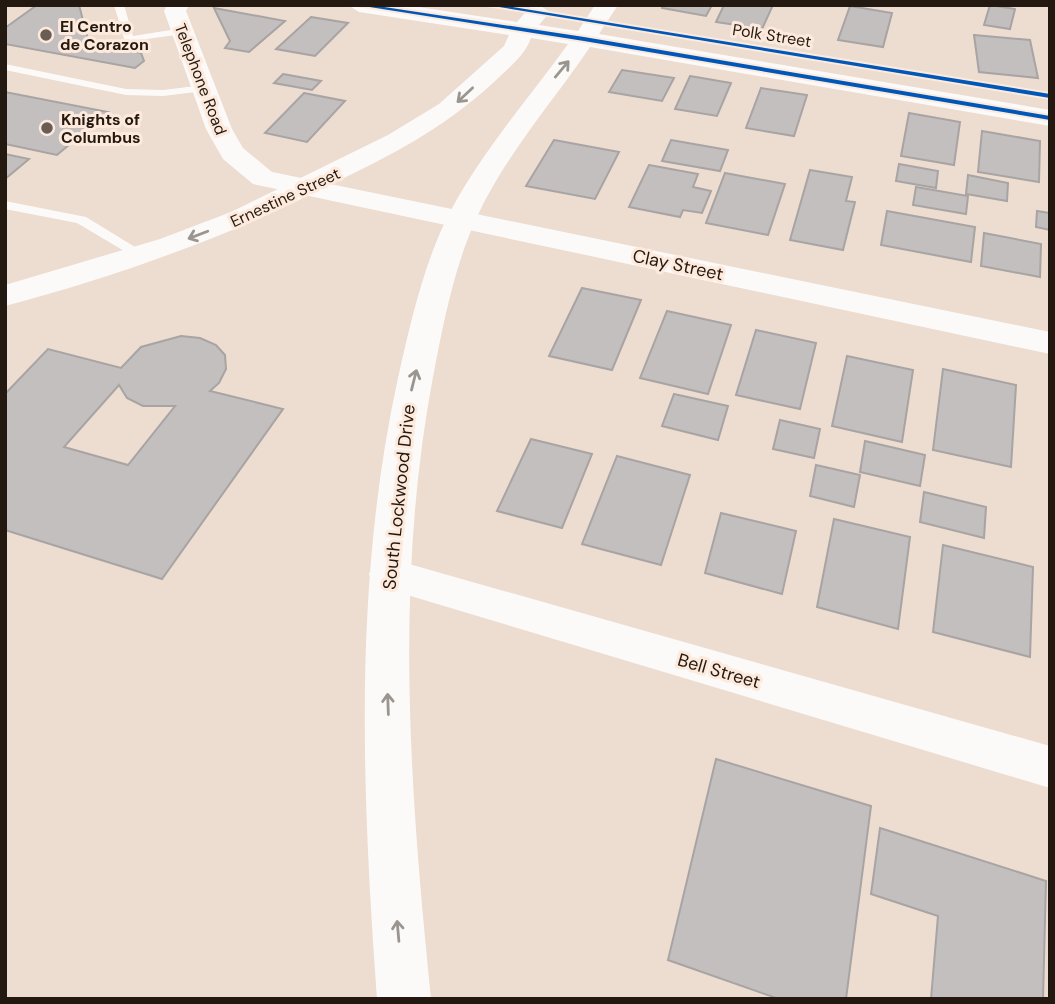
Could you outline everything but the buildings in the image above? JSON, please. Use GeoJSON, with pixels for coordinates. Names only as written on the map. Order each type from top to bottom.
{"type":"FeatureCollection","features":[{"type":"Feature","properties":{"kind":"main road","name":"Polk Street"},"geometry":{"type":"LineString","coordinates":[[359,5],[596,22],[1050,96]]}},
{"type":"Feature","properties":{"kind":"main road","name":"Polk Street"},"geometry":{"type":"LineString","coordinates":[[489,5],[534,16]]}},
{"type":"Feature","properties":{"kind":"main road","name":"Ernestine Street"},"geometry":{"type":"LineString","coordinates":[[5,296],[141,255],[242,218],[398,141],[448,110],[515,49],[534,16]]}},
{"type":"Feature","properties":{"kind":"main road","name":"Polk Street"},"geometry":{"type":"LineString","coordinates":[[596,22],[1050,118]]}},
{"type":"Feature","properties":{"kind":"main road","name":"South Lockwood Drive"},"geometry":{"type":"LineString","coordinates":[[404,999],[392,868],[386,649],[388,574],[405,414],[438,282],[462,219],[489,174],[596,22]]}},
{"type":"Feature","properties":{"kind":"street","name":"Telephone Road"},"geometry":{"type":"LineString","coordinates":[[177,5],[174,11],[232,153],[263,178],[306,188]]}},
{"type":"Feature","properties":{"kind":"street","name":"Clay Street"},"geometry":{"type":"LineString","coordinates":[[306,188],[1050,343]]}},
{"type":"Feature","properties":{"kind":"street","name":"Bell Street"},"geometry":{"type":"LineString","coordinates":[[388,574],[1050,767]]}},
{"type":"Feature","properties":{"kind":"lane"},"geometry":{"type":"LineString","coordinates":[[122,6],[129,40],[183,31]]}},
{"type":"Feature","properties":{"kind":"lane"},"geometry":{"type":"LineString","coordinates":[[5,66],[126,92],[163,93],[204,88]]}},
{"type":"Feature","properties":{"kind":"lane"},"geometry":{"type":"LineString","coordinates":[[5,205],[81,220],[141,255]]}},
{"type":"Feature","properties":{"kind":"cycle path"},"geometry":{"type":"LineString","coordinates":[[359,5],[584,39],[1050,118]]}},
{"type":"Feature","properties":{"kind":"cycle path"},"geometry":{"type":"LineString","coordinates":[[489,5],[1050,96]]}},
{"type":"Feature","properties":{"kind":"place","name":"El Centro de Corazon"},"geometry":{"type":"Point","coordinates":[46,35]}},
{"type":"Feature","properties":{"kind":"place","name":"Knights of Columbus"},"geometry":{"type":"Point","coordinates":[47,128]}}]}
